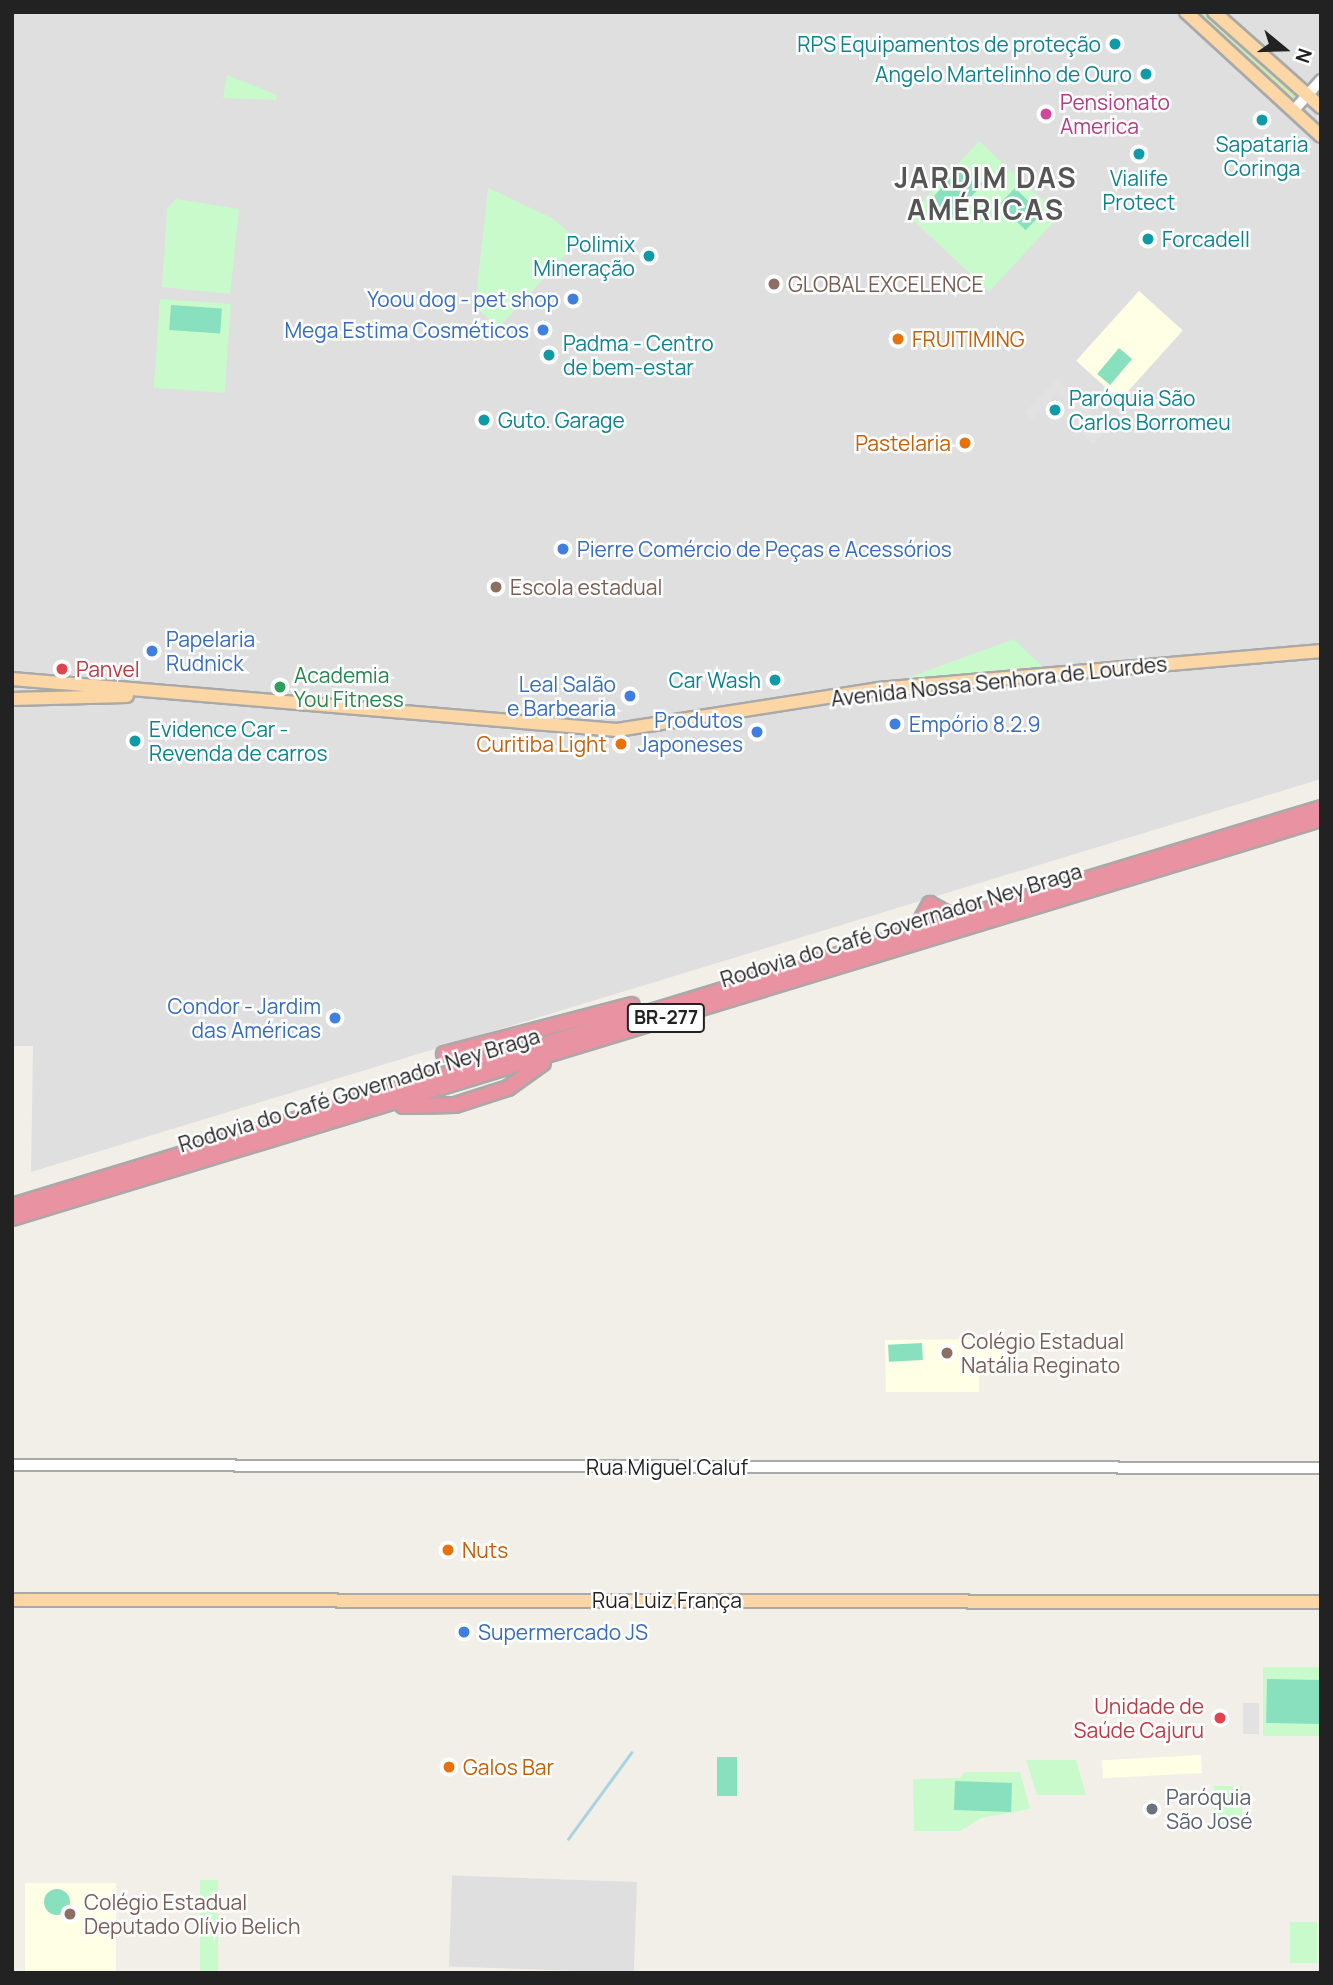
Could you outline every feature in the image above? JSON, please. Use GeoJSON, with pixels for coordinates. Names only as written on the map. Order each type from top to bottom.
{"type":"FeatureCollection","features":[{"type":"Feature","properties":{"kind":"highway","name":"Rodovia do Café Governador Ney Braga"},"geometry":{"type":"LineString","coordinates":[[12,1206],[680,999],[914,932],[1321,808]]}},
{"type":"Feature","properties":{"kind":"highway","name":"Rodovia do Café Governador Ney Braga"},"geometry":{"type":"LineString","coordinates":[[12,1218],[1321,819]]}},
{"type":"Feature","properties":{"kind":"highway"},"geometry":{"type":"LineString","coordinates":[[914,932],[930,904],[957,919]]}},
{"type":"Feature","properties":{"kind":"highway"},"geometry":{"type":"LineString","coordinates":[[444,1054],[596,1012],[680,999]]}},
{"type":"Feature","properties":{"kind":"highway"},"geometry":{"type":"LineString","coordinates":[[357,1114],[455,1105],[508,1088],[531,1068],[609,1035]]}},
{"type":"Feature","properties":{"kind":"main road"},"geometry":{"type":"LineString","coordinates":[[1186,12],[1321,136]]}},
{"type":"Feature","properties":{"kind":"main road"},"geometry":{"type":"LineString","coordinates":[[1214,12],[1321,107]]}},
{"type":"Feature","properties":{"kind":"main road","name":"Avenida Nossa Senhora de Lourdes"},"geometry":{"type":"LineString","coordinates":[[186,695],[587,730],[679,724],[872,690],[1321,651]]}},
{"type":"Feature","properties":{"kind":"main road"},"geometry":{"type":"LineString","coordinates":[[12,679],[186,695]]}},
{"type":"Feature","properties":{"kind":"main road"},"geometry":{"type":"LineString","coordinates":[[12,699],[186,695]]}},
{"type":"Feature","properties":{"kind":"main road","name":"Rua Luiz França"},"geometry":{"type":"LineString","coordinates":[[12,1600],[1321,1602]]}},
{"type":"Feature","properties":{"kind":"street"},"geometry":{"type":"LineString","coordinates":[[1293,111],[1321,80]]}},
{"type":"Feature","properties":{"kind":"street","name":"Rua Miguel Caluf"},"geometry":{"type":"LineString","coordinates":[[12,1465],[1321,1468]]}},
{"type":"Feature","properties":{"kind":"shaded area"},"geometry":{"type":"Polygon","coordinates":[[[12,12],[1321,12],[1321,779],[31,1172],[33,1046],[12,1046],[12,12]]]}},
{"type":"Feature","properties":{"kind":"shaded area"},"geometry":{"type":"Polygon","coordinates":[[[1139,291],[1183,330],[1120,400],[1076,361],[1139,291]]]}},
{"type":"Feature","properties":{"kind":"shaded area","name":"Paróquia São Carlos Borromeu"},"geometry":{"type":"Polygon","coordinates":[[[1056,379],[1108,428],[1093,444],[1064,417],[1073,407],[1058,392],[1032,419],[1025,413],[1056,379]]]}},
{"type":"Feature","properties":{"kind":"shaded area","name":"Colégio Estadual Natália Reginato"},"geometry":{"type":"Polygon","coordinates":[[[1008,1339],[1009,1367],[979,1367],[979,1392],[886,1392],[885,1340],[1008,1339]]]}},
{"type":"Feature","properties":{"kind":"shaded area"},"geometry":{"type":"Polygon","coordinates":[[[1243,1703],[1259,1703],[1259,1734],[1243,1734],[1243,1703]]]}},
{"type":"Feature","properties":{"kind":"shaded area"},"geometry":{"type":"Polygon","coordinates":[[[1201,1755],[1202,1773],[1103,1778],[1102,1760],[1201,1755]]]}},
{"type":"Feature","properties":{"kind":"shaded area"},"geometry":{"type":"Polygon","coordinates":[[[452,1876],[637,1882],[634,1973],[449,1966],[452,1876]]]}},
{"type":"Feature","properties":{"kind":"shaded area","name":"Colégio Estadual Deputado Olívio Belich"},"geometry":{"type":"Polygon","coordinates":[[[25,1883],[116,1883],[116,1973],[25,1973],[25,1883]]]}},
{"type":"Feature","properties":{"kind":"green space"},"geometry":{"type":"Polygon","coordinates":[[[1194,12],[1210,12],[1297,94],[1296,101],[1194,12]]]}},
{"type":"Feature","properties":{"kind":"green space"},"geometry":{"type":"Polygon","coordinates":[[[227,75],[277,95],[276,100],[223,98],[227,75]]]}},
{"type":"Feature","properties":{"kind":"green space"},"geometry":{"type":"Polygon","coordinates":[[[979,141],[1059,216],[989,291],[909,216],[979,141]]]}},
{"type":"Feature","properties":{"kind":"green space"},"geometry":{"type":"Polygon","coordinates":[[[962,165],[983,184],[951,219],[930,201],[962,165]]]}},
{"type":"Feature","properties":{"kind":"green space"},"geometry":{"type":"Polygon","coordinates":[[[488,188],[554,219],[578,241],[499,327],[475,307],[488,188]]]}},
{"type":"Feature","properties":{"kind":"green space"},"geometry":{"type":"Polygon","coordinates":[[[1015,188],[1042,214],[1026,230],[999,205],[1015,188]]]}},
{"type":"Feature","properties":{"kind":"green space"},"geometry":{"type":"Polygon","coordinates":[[[176,199],[239,209],[230,294],[162,287],[167,209],[176,199]]]}},
{"type":"Feature","properties":{"kind":"green space"},"geometry":{"type":"Polygon","coordinates":[[[160,299],[231,304],[225,393],[154,388],[160,299]]]}},
{"type":"Feature","properties":{"kind":"green space"},"geometry":{"type":"Polygon","coordinates":[[[171,305],[222,309],[220,333],[169,330],[171,305]]]}},
{"type":"Feature","properties":{"kind":"green space"},"geometry":{"type":"Polygon","coordinates":[[[1119,348],[1132,359],[1110,385],[1097,374],[1119,348]]]}},
{"type":"Feature","properties":{"kind":"green space"},"geometry":{"type":"Polygon","coordinates":[[[1014,639],[1047,671],[894,683],[1014,639]]]}},
{"type":"Feature","properties":{"kind":"green space"},"geometry":{"type":"Polygon","coordinates":[[[922,1343],[923,1360],[889,1362],[888,1345],[922,1343]]]}},
{"type":"Feature","properties":{"kind":"green space"},"geometry":{"type":"Polygon","coordinates":[[[1263,1667],[1321,1667],[1321,1736],[1263,1736],[1263,1667]]]}},
{"type":"Feature","properties":{"kind":"green space"},"geometry":{"type":"Polygon","coordinates":[[[1267,1679],[1321,1680],[1320,1724],[1266,1723],[1267,1679]]]}},
{"type":"Feature","properties":{"kind":"green space"},"geometry":{"type":"Polygon","coordinates":[[[717,1757],[737,1757],[737,1796],[717,1796],[717,1757]]]}},
{"type":"Feature","properties":{"kind":"green space"},"geometry":{"type":"Polygon","coordinates":[[[1026,1760],[1076,1760],[1086,1795],[1037,1795],[1026,1760]]]}},
{"type":"Feature","properties":{"kind":"green space"},"geometry":{"type":"Polygon","coordinates":[[[965,1772],[1020,1772],[1030,1809],[981,1818],[960,1831],[914,1831],[913,1779],[960,1778],[965,1772]]]}},
{"type":"Feature","properties":{"kind":"green space"},"geometry":{"type":"Polygon","coordinates":[[[955,1781],[1012,1783],[1011,1812],[954,1810],[955,1781]]]}},
{"type":"Feature","properties":{"kind":"green space"},"geometry":{"type":"Polygon","coordinates":[[[1214,1786],[1242,1786],[1242,1831],[1214,1831],[1214,1786]]]}},
{"type":"Feature","properties":{"kind":"green space"},"geometry":{"type":"Polygon","coordinates":[[[200,1880],[218,1880],[218,1973],[200,1973],[200,1880]]]}},
{"type":"Feature","properties":{"kind":"green space"},"geometry":{"type":"Polygon","coordinates":[[[57,1889],[66,1893],[70,1902],[66,1911],[57,1915],[48,1911],[44,1902],[48,1893],[57,1889]]]}},
{"type":"Feature","properties":{"kind":"green space"},"geometry":{"type":"Polygon","coordinates":[[[1290,1922],[1317,1922],[1317,1963],[1290,1963],[1290,1922]]]}},
{"type":"Feature","properties":{"kind":"waterway"},"geometry":{"type":"LineString","coordinates":[[568,1839],[631,1753]]}},
{"type":"Feature","properties":{"kind":"place","name":"RPS Equipamentos de proteção"},"geometry":{"type":"Point","coordinates":[1115,44]}},
{"type":"Feature","properties":{"kind":"place","name":"Angelo Martelinho de Ouro"},"geometry":{"type":"Point","coordinates":[1146,74]}},
{"type":"Feature","properties":{"kind":"place","name":"Pensionato America"},"geometry":{"type":"Point","coordinates":[1046,114]}},
{"type":"Feature","properties":{"kind":"place","name":"Sapataria Coringa"},"geometry":{"type":"Point","coordinates":[1262,120]}},
{"type":"Feature","properties":{"kind":"place","name":"Vialife Protect"},"geometry":{"type":"Point","coordinates":[1139,154]}},
{"type":"Feature","properties":{"kind":"place","name":"Forcadell"},"geometry":{"type":"Point","coordinates":[1148,239]}},
{"type":"Feature","properties":{"kind":"place","name":"Polimix Mineração"},"geometry":{"type":"Point","coordinates":[649,256]}},
{"type":"Feature","properties":{"kind":"place","name":"GLOBAL EXCELENCE"},"geometry":{"type":"Point","coordinates":[774,284]}},
{"type":"Feature","properties":{"kind":"place","name":"Yoou dog - pet shop"},"geometry":{"type":"Point","coordinates":[573,299]}},
{"type":"Feature","properties":{"kind":"place","name":"Mega Estima Cosméticos"},"geometry":{"type":"Point","coordinates":[543,330]}},
{"type":"Feature","properties":{"kind":"place","name":"FRUITIMING"},"geometry":{"type":"Point","coordinates":[898,339]}},
{"type":"Feature","properties":{"kind":"place","name":"Padma - Centro de bem-estar"},"geometry":{"type":"Point","coordinates":[549,355]}},
{"type":"Feature","properties":{"kind":"place","name":"Paróquia São Carlos Borromeu"},"geometry":{"type":"Point","coordinates":[1055,410]}},
{"type":"Feature","properties":{"kind":"place","name":"Guto. Garage"},"geometry":{"type":"Point","coordinates":[484,420]}},
{"type":"Feature","properties":{"kind":"place","name":"Pastelaria"},"geometry":{"type":"Point","coordinates":[965,443]}},
{"type":"Feature","properties":{"kind":"place","name":"Pierre Comércio de Peças e Acessórios"},"geometry":{"type":"Point","coordinates":[563,549]}},
{"type":"Feature","properties":{"kind":"place","name":"Escola estadual"},"geometry":{"type":"Point","coordinates":[496,587]}},
{"type":"Feature","properties":{"kind":"place","name":"Papelaria Rudnick"},"geometry":{"type":"Point","coordinates":[152,651]}},
{"type":"Feature","properties":{"kind":"place","name":"Panvel"},"geometry":{"type":"Point","coordinates":[62,669]}},
{"type":"Feature","properties":{"kind":"place","name":"Car Wash"},"geometry":{"type":"Point","coordinates":[775,680]}},
{"type":"Feature","properties":{"kind":"place","name":"Academia You Fitness"},"geometry":{"type":"Point","coordinates":[280,687]}},
{"type":"Feature","properties":{"kind":"place","name":"Leal Salão e Barbearia"},"geometry":{"type":"Point","coordinates":[630,696]}},
{"type":"Feature","properties":{"kind":"place","name":"Empório 8.2.9"},"geometry":{"type":"Point","coordinates":[895,724]}},
{"type":"Feature","properties":{"kind":"place","name":"Produtos Japoneses"},"geometry":{"type":"Point","coordinates":[757,732]}},
{"type":"Feature","properties":{"kind":"place","name":"Evidence Car - Revenda de carros"},"geometry":{"type":"Point","coordinates":[135,741]}},
{"type":"Feature","properties":{"kind":"place","name":"Curitiba Light"},"geometry":{"type":"Point","coordinates":[621,744]}},
{"type":"Feature","properties":{"kind":"place","name":"Condor - Jardim das Américas"},"geometry":{"type":"Point","coordinates":[335,1018]}},
{"type":"Feature","properties":{"kind":"place","name":"Colégio Estadual Natália Reginato"},"geometry":{"type":"Point","coordinates":[947,1353]}},
{"type":"Feature","properties":{"kind":"place","name":"Nuts"},"geometry":{"type":"Point","coordinates":[448,1550]}},
{"type":"Feature","properties":{"kind":"place","name":"Supermercado JS"},"geometry":{"type":"Point","coordinates":[464,1632]}},
{"type":"Feature","properties":{"kind":"place","name":"Unidade de Saúde Cajuru"},"geometry":{"type":"Point","coordinates":[1220,1718]}},
{"type":"Feature","properties":{"kind":"place","name":"Galos Bar"},"geometry":{"type":"Point","coordinates":[449,1767]}},
{"type":"Feature","properties":{"kind":"place","name":"Paróquia São José"},"geometry":{"type":"Point","coordinates":[1152,1809]}},
{"type":"Feature","properties":{"kind":"place","name":"Colégio Estadual Deputado Olívio Belich"},"geometry":{"type":"Point","coordinates":[70,1914]}},
{"type":"Feature","properties":{"kind":"district","name":"JARDIM DAS AMÉRICAS"},"geometry":{"type":"Point","coordinates":[986,193]}}]}
